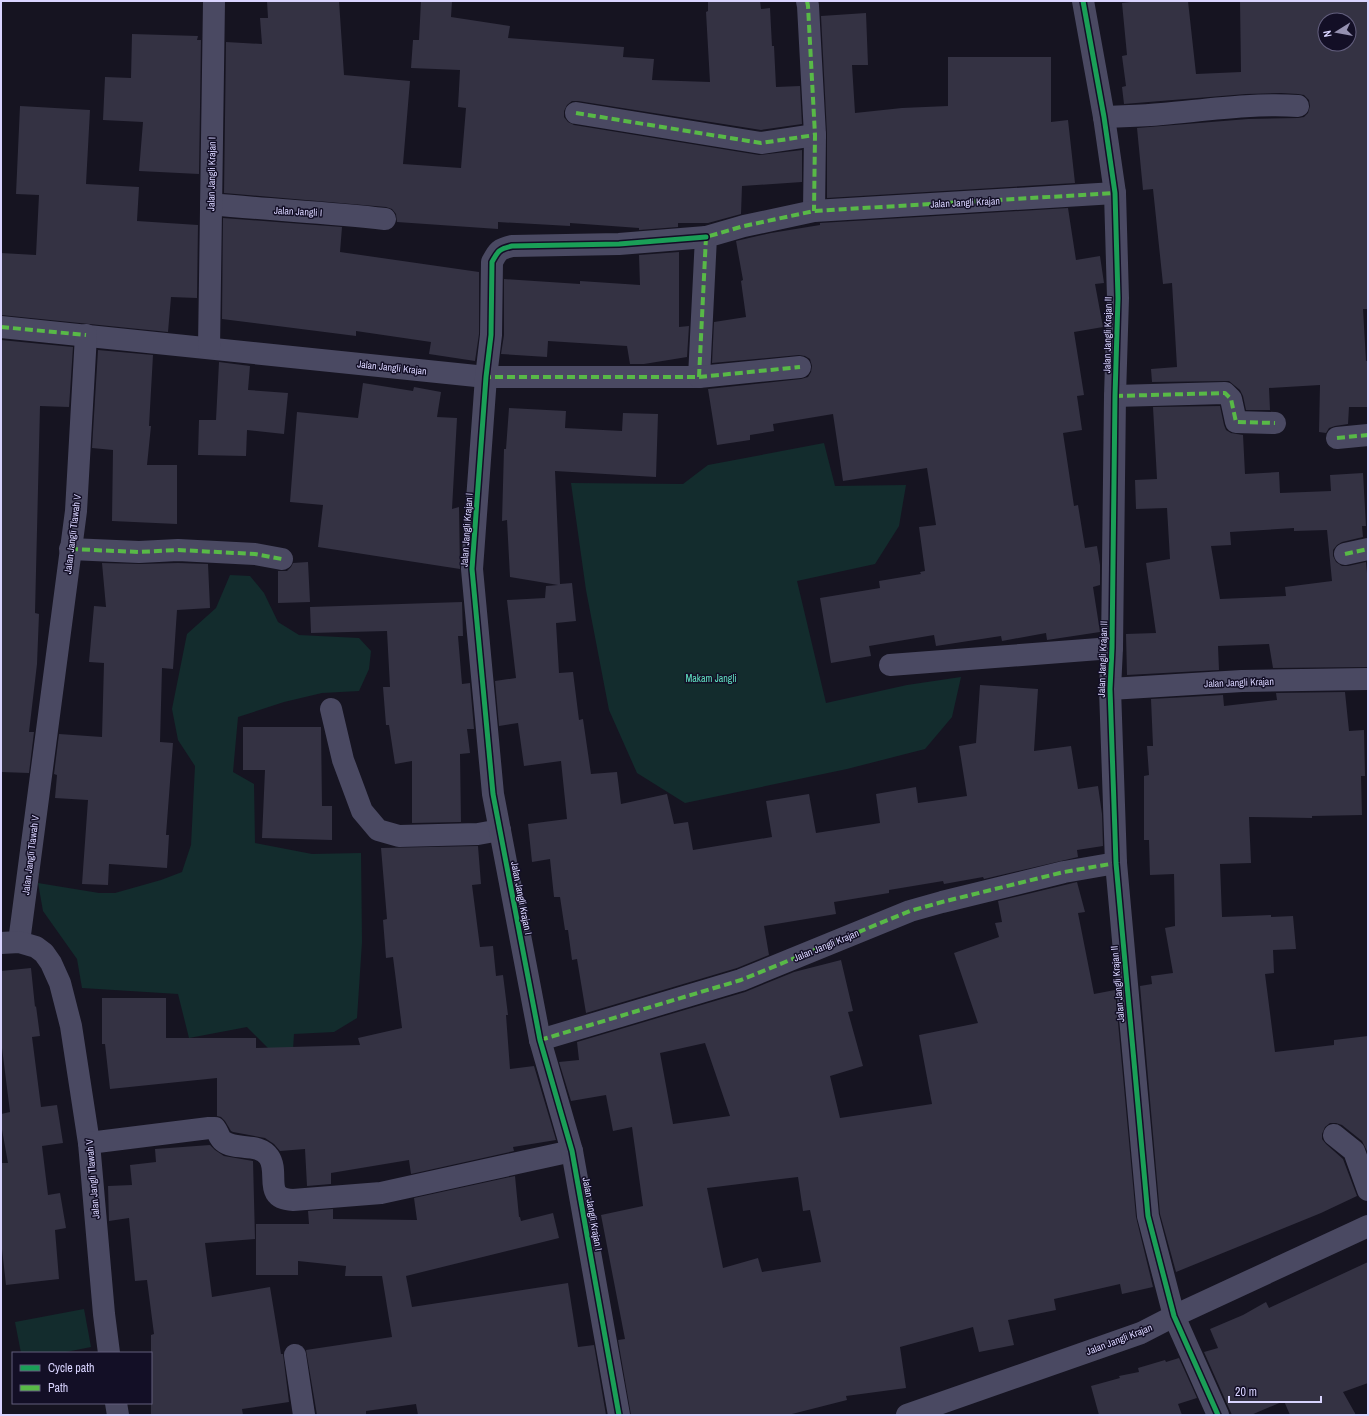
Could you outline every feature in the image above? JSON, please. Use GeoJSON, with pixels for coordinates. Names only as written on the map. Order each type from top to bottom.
{"type":"FeatureCollection","features":[{"type":"Feature","properties":{"kind":"street","name":"Jalan Jangli Krajan I"},"geometry":{"type":"LineString","coordinates":[[208,348],[214,1]]}},
{"type":"Feature","properties":{"kind":"street"},"geometry":{"type":"LineString","coordinates":[[807,1],[815,135],[814,211]]}},
{"type":"Feature","properties":{"kind":"street","name":"Jalan Jangli Krajan II"},"geometry":{"type":"LineString","coordinates":[[1082,1],[1104,117],[1115,193],[1118,298],[1110,689],[1116,863],[1148,1216],[1174,1316],[1218,1415]]}},
{"type":"Feature","properties":{"kind":"street"},"geometry":{"type":"LineString","coordinates":[[1104,117],[1277,105],[1298,106]]}},
{"type":"Feature","properties":{"kind":"street"},"geometry":{"type":"LineString","coordinates":[[576,113],[761,143],[815,135]]}},
{"type":"Feature","properties":{"kind":"street","name":"Jalan Jangli Krajan"},"geometry":{"type":"LineString","coordinates":[[706,237],[744,226],[814,211],[1115,193]]}},
{"type":"Feature","properties":{"kind":"street","name":"Jalan Jangli I"},"geometry":{"type":"LineString","coordinates":[[210,204],[385,219]]}},
{"type":"Feature","properties":{"kind":"street","name":"Jalan Jangli Krajan I"},"geometry":{"type":"LineString","coordinates":[[619,1415],[572,1151],[540,1040],[493,794],[472,569],[486,377],[491,335],[492,262],[496,254],[501,249],[512,246],[619,244],[706,237]]}},
{"type":"Feature","properties":{"kind":"street"},"geometry":{"type":"LineString","coordinates":[[699,377],[706,237]]}},
{"type":"Feature","properties":{"kind":"street","name":"Jalan Jangli Krajan"},"geometry":{"type":"LineString","coordinates":[[1,327],[486,377],[699,377],[800,367]]}},
{"type":"Feature","properties":{"kind":"street","name":"Jalan Jangli Tlawah V"},"geometry":{"type":"LineString","coordinates":[[86,335],[76,511],[10,942],[36,947],[44,953],[51,963],[60,983],[71,1026],[89,1143],[104,1314],[109,1352]]}},
{"type":"Feature","properties":{"kind":"street"},"geometry":{"type":"LineString","coordinates":[[1115,396],[1224,393],[1231,399],[1236,422],[1275,423]]}},
{"type":"Feature","properties":{"kind":"street"},"geometry":{"type":"LineString","coordinates":[[1337,438],[1368,435]]}},
{"type":"Feature","properties":{"kind":"street"},"geometry":{"type":"LineString","coordinates":[[70,548],[140,552],[178,550],[255,554],[282,560]]}},
{"type":"Feature","properties":{"kind":"street"},"geometry":{"type":"LineString","coordinates":[[1345,554],[1368,549]]}},
{"type":"Feature","properties":{"kind":"street"},"geometry":{"type":"LineString","coordinates":[[890,665],[1112,648]]}},
{"type":"Feature","properties":{"kind":"street","name":"Jalan Jangli Krajan"},"geometry":{"type":"LineString","coordinates":[[1110,689],[1242,681],[1368,679]]}},
{"type":"Feature","properties":{"kind":"street"},"geometry":{"type":"LineString","coordinates":[[332,709],[344,760],[362,811],[378,830],[399,836],[478,834],[500,830]]}},
{"type":"Feature","properties":{"kind":"street","name":"Jalan Jangli Krajan"},"geometry":{"type":"LineString","coordinates":[[540,1040],[740,980],[910,911],[1064,872],[1116,863]]}},
{"type":"Feature","properties":{"kind":"street"},"geometry":{"type":"LineString","coordinates":[[89,1143],[215,1128],[223,1142],[258,1149],[265,1153],[270,1158],[272,1183],[277,1195],[283,1199],[293,1200],[381,1193],[572,1151]]}},
{"type":"Feature","properties":{"kind":"street"},"geometry":{"type":"LineString","coordinates":[[1334,1136],[1354,1151],[1368,1190]]}},
{"type":"Feature","properties":{"kind":"street","name":"Jalan Jangli Krajan"},"geometry":{"type":"LineString","coordinates":[[908,1415],[1141,1333],[1174,1316],[1368,1226]]}},
{"type":"Feature","properties":{"kind":"street"},"geometry":{"type":"LineString","coordinates":[[295,1354],[304,1415]]}},
{"type":"Feature","properties":{"kind":"street"},"geometry":{"type":"LineString","coordinates":[[116,1404],[118,1415]]}},
{"type":"Feature","properties":{"kind":"green space","name":"Makam Jangli"},"geometry":{"type":"Polygon","coordinates":[[[824,443],[835,486],[906,485],[899,526],[875,564],[797,581],[826,703],[907,685],[961,677],[952,717],[925,749],[847,769],[685,803],[637,773],[609,710],[586,590],[571,483],[683,484],[708,465],[824,443]]]}},
{"type":"Feature","properties":{"kind":"green space"},"geometry":{"type":"Polygon","coordinates":[[[230,575],[250,576],[264,593],[278,622],[299,635],[359,638],[371,651],[369,669],[359,691],[322,693],[284,702],[238,717],[233,772],[254,784],[255,843],[312,854],[361,853],[362,942],[357,1018],[334,1032],[294,1034],[292,1065],[271,1051],[247,1027],[189,1038],[178,994],[82,988],[77,959],[43,911],[38,883],[99,893],[115,893],[161,880],[182,872],[191,845],[195,766],[178,740],[172,709],[187,634],[216,608],[230,575]]]}},
{"type":"Feature","properties":{"kind":"green space"},"geometry":{"type":"Polygon","coordinates":[[[84,1309],[91,1347],[66,1352],[21,1352],[15,1322],[84,1309]]]}},
{"type":"Feature","properties":{"kind":"building"},"geometry":{"type":"Polygon","coordinates":[[[267,1],[339,1],[344,75],[410,81],[403,164],[461,168],[466,108],[458,107],[460,70],[411,68],[413,40],[419,40],[421,1],[452,1],[451,17],[510,26],[508,38],[624,47],[623,57],[654,59],[652,80],[710,82],[706,12],[708,11],[708,1],[760,1],[761,9],[770,8],[776,87],[800,86],[802,124],[761,130],[578,101],[572,101],[567,105],[564,111],[564,117],[568,122],[574,125],[759,155],[802,150],[802,182],[742,186],[741,214],[708,223],[678,223],[678,227],[639,230],[639,228],[570,223],[570,226],[498,222],[498,229],[397,222],[396,214],[392,209],[386,207],[224,193],[226,42],[262,44],[260,18],[268,18],[267,1]]]}},
{"type":"Feature","properties":{"kind":"building"},"geometry":{"type":"Polygon","coordinates":[[[1140,1],[1188,1],[1196,74],[1241,72],[1240,1],[1368,1],[1368,309],[1363,309],[1366,361],[1368,361],[1368,407],[1349,407],[1348,424],[1329,428],[1326,433],[1319,432],[1320,385],[1269,388],[1270,410],[1246,410],[1240,390],[1229,381],[1152,382],[1151,369],[1177,367],[1172,283],[1163,284],[1153,189],[1143,190],[1137,128],[1248,119],[1298,118],[1304,117],[1308,113],[1310,106],[1309,100],[1304,95],[1281,93],[1246,94],[1124,104],[1122,87],[1126,86],[1122,56],[1127,55],[1122,3],[1140,1]]]}},
{"type":"Feature","properties":{"kind":"building"},"geometry":{"type":"Polygon","coordinates":[[[866,13],[868,65],[852,65],[855,113],[902,108],[948,106],[948,57],[1051,57],[1051,122],[1068,120],[1075,183],[827,198],[827,134],[821,16],[866,13]]]}},
{"type":"Feature","properties":{"kind":"building"},"geometry":{"type":"Polygon","coordinates":[[[132,34],[198,36],[197,40],[201,40],[199,174],[139,171],[143,122],[103,120],[105,77],[131,78],[132,34]]]}},
{"type":"Feature","properties":{"kind":"building"},"geometry":{"type":"Polygon","coordinates":[[[20,106],[90,110],[86,184],[139,187],[137,221],[198,225],[197,298],[171,297],[168,332],[1,315],[1,253],[36,255],[39,195],[16,194],[20,106]]]}},
{"type":"Feature","properties":{"kind":"building"},"geometry":{"type":"Polygon","coordinates":[[[1068,208],[1076,260],[1100,256],[1104,283],[1095,284],[1103,327],[1074,332],[1084,395],[1077,396],[1082,430],[1063,433],[1074,506],[1078,505],[1085,548],[1097,546],[1100,565],[1100,585],[1093,587],[1100,632],[1047,640],[1046,633],[1002,641],[1001,636],[936,646],[934,635],[869,646],[871,656],[831,663],[820,598],[880,588],[879,581],[921,574],[920,572],[925,571],[919,527],[936,525],[927,468],[843,481],[833,414],[773,424],[774,431],[750,435],[750,440],[717,445],[708,389],[801,379],[808,377],[812,366],[810,359],[799,355],[712,363],[714,322],[746,317],[741,281],[743,280],[736,241],[771,233],[820,225],[820,223],[1068,208]]]}},
{"type":"Feature","properties":{"kind":"building"},"geometry":{"type":"Polygon","coordinates":[[[223,218],[342,227],[340,252],[479,272],[479,334],[475,361],[429,354],[431,342],[356,331],[356,336],[222,319],[223,218]]]}},
{"type":"Feature","properties":{"kind":"building"},"geometry":{"type":"Polygon","coordinates":[[[679,252],[679,327],[689,326],[687,357],[644,364],[630,364],[627,346],[548,341],[547,357],[501,354],[504,335],[504,279],[580,284],[580,281],[640,285],[639,255],[679,252]]]}},
{"type":"Feature","properties":{"kind":"building"},"geometry":{"type":"Polygon","coordinates":[[[1,340],[73,347],[69,407],[40,406],[35,613],[39,614],[37,664],[29,732],[34,732],[29,773],[1,772],[1,340]]]}},
{"type":"Feature","properties":{"kind":"building"},"geometry":{"type":"Polygon","coordinates":[[[98,350],[153,355],[149,426],[151,426],[147,465],[177,465],[177,524],[112,521],[113,450],[92,448],[98,350]]]}},
{"type":"Feature","properties":{"kind":"building"},"geometry":{"type":"Polygon","coordinates":[[[219,362],[250,366],[248,390],[288,393],[284,434],[247,430],[246,456],[198,455],[199,420],[216,420],[219,362]]]}},
{"type":"Feature","properties":{"kind":"building"},"geometry":{"type":"Polygon","coordinates":[[[363,383],[413,391],[414,387],[441,392],[437,417],[457,418],[452,509],[459,507],[460,569],[318,547],[323,505],[290,502],[297,412],[358,418],[363,383]]]}},
{"type":"Feature","properties":{"kind":"building"},"geometry":{"type":"Polygon","coordinates":[[[1220,406],[1226,430],[1231,433],[1243,435],[1245,474],[1279,472],[1280,493],[1331,491],[1330,475],[1363,473],[1366,526],[1362,526],[1363,537],[1342,542],[1337,545],[1333,550],[1333,556],[1336,562],[1342,566],[1366,562],[1368,584],[1368,667],[1273,668],[1269,644],[1218,646],[1219,670],[1127,675],[1126,634],[1156,633],[1146,563],[1170,559],[1167,508],[1136,509],[1135,480],[1157,479],[1153,407],[1220,406]],[[1294,528],[1230,532],[1231,545],[1211,546],[1220,599],[1286,596],[1285,587],[1332,581],[1327,530],[1294,531],[1294,528]]]}},
{"type":"Feature","properties":{"kind":"building"},"geometry":{"type":"Polygon","coordinates":[[[509,408],[566,411],[565,428],[622,431],[623,413],[658,414],[656,477],[555,471],[560,584],[572,583],[576,621],[556,623],[559,673],[573,672],[579,720],[583,719],[591,774],[617,772],[621,804],[667,794],[674,824],[688,822],[693,850],[772,837],[766,801],[809,794],[816,833],[880,823],[876,794],[916,787],[918,803],[967,796],[959,746],[976,743],[980,685],[1038,689],[1034,751],[1071,746],[1078,789],[1098,786],[1102,814],[1103,846],[1077,850],[1078,857],[984,879],[983,877],[944,884],[943,881],[889,890],[889,893],[834,902],[836,914],[764,926],[769,955],[737,968],[586,1013],[577,959],[572,960],[568,930],[565,930],[560,897],[554,897],[550,859],[532,862],[528,824],[567,819],[561,761],[524,766],[518,723],[499,726],[495,681],[516,678],[507,600],[545,598],[546,586],[558,585],[510,577],[507,520],[502,521],[504,449],[506,449],[509,408]]]}},
{"type":"Feature","properties":{"kind":"building"},"geometry":{"type":"Polygon","coordinates":[[[308,562],[310,602],[278,603],[278,571],[287,571],[293,563],[308,562]]]}},
{"type":"Feature","properties":{"kind":"building"},"geometry":{"type":"Polygon","coordinates":[[[102,563],[208,564],[210,608],[177,610],[173,669],[162,668],[160,742],[173,743],[166,835],[169,835],[167,868],[109,864],[108,885],[82,884],[88,800],[55,798],[57,775],[54,774],[59,734],[102,737],[104,663],[89,662],[94,606],[106,607],[102,563]]]}},
{"type":"Feature","properties":{"kind":"building"},"geometry":{"type":"Polygon","coordinates":[[[462,602],[463,636],[458,636],[462,684],[470,683],[474,729],[467,729],[470,753],[460,754],[461,822],[412,823],[412,761],[395,764],[389,725],[386,725],[383,687],[390,687],[387,631],[311,633],[310,607],[462,602]]]}},
{"type":"Feature","properties":{"kind":"building"},"geometry":{"type":"Polygon","coordinates":[[[1345,692],[1349,731],[1364,730],[1365,776],[1361,776],[1362,815],[1312,816],[1312,818],[1249,817],[1251,863],[1220,864],[1222,917],[1271,915],[1271,917],[1293,916],[1296,949],[1273,950],[1274,973],[1265,974],[1275,1052],[1334,1045],[1334,1040],[1368,1036],[1368,1153],[1362,1141],[1342,1125],[1330,1123],[1325,1127],[1322,1134],[1322,1139],[1326,1144],[1343,1159],[1357,1196],[1321,1213],[1176,1272],[1160,1214],[1140,986],[1152,984],[1151,976],[1173,973],[1165,928],[1175,926],[1174,874],[1150,875],[1149,840],[1144,840],[1144,776],[1149,775],[1147,746],[1153,746],[1151,699],[1223,695],[1224,706],[1277,700],[1276,693],[1345,692]]]}},
{"type":"Feature","properties":{"kind":"building"},"geometry":{"type":"Polygon","coordinates":[[[243,727],[321,727],[322,806],[332,806],[332,840],[262,838],[265,770],[243,770],[243,727]]]}},
{"type":"Feature","properties":{"kind":"building"},"geometry":{"type":"Polygon","coordinates":[[[478,846],[481,884],[472,885],[480,947],[493,946],[496,976],[503,975],[508,1015],[506,1015],[510,1069],[534,1066],[556,1140],[513,1147],[514,1151],[411,1174],[409,1160],[331,1173],[331,1184],[307,1186],[305,1149],[280,1151],[274,1144],[265,1138],[231,1131],[225,1121],[221,1117],[217,1116],[217,1078],[110,1089],[105,1044],[102,1044],[102,998],[166,998],[166,1038],[256,1038],[256,1048],[360,1045],[358,1038],[402,1028],[393,957],[386,958],[383,920],[387,919],[381,848],[478,846]]]}},
{"type":"Feature","properties":{"kind":"building"},"geometry":{"type":"Polygon","coordinates":[[[1077,882],[1085,912],[1078,913],[1094,994],[1115,990],[1136,1217],[1153,1287],[1122,1294],[1120,1284],[1054,1299],[1056,1310],[1008,1320],[1014,1345],[979,1352],[973,1327],[900,1347],[906,1388],[846,1396],[847,1400],[788,1415],[631,1415],[618,1340],[625,1339],[601,1215],[643,1206],[632,1127],[613,1131],[606,1095],[571,1101],[559,1062],[579,1060],[577,1042],[745,992],[794,972],[841,960],[853,1011],[848,1012],[863,1066],[830,1076],[840,1118],[932,1104],[919,1035],[978,1023],[954,953],[999,937],[995,923],[1002,922],[998,901],[1077,882]],[[705,1043],[660,1053],[673,1124],[730,1116],[705,1043]],[[798,1177],[707,1188],[723,1268],[758,1258],[762,1272],[821,1262],[810,1210],[803,1211],[798,1177]]]}},
{"type":"Feature","properties":{"kind":"building"},"geometry":{"type":"Polygon","coordinates":[[[31,968],[40,1036],[32,1037],[41,1107],[57,1105],[63,1143],[42,1146],[48,1195],[60,1193],[66,1228],[55,1230],[59,1279],[6,1285],[1,1240],[1,1163],[8,1163],[1,1124],[1,1114],[10,1112],[1,1040],[1,971],[31,968]]]}},
{"type":"Feature","properties":{"kind":"building"},"geometry":{"type":"Polygon","coordinates":[[[210,1145],[224,1156],[253,1161],[255,1239],[205,1243],[212,1297],[270,1287],[281,1354],[283,1354],[289,1402],[242,1409],[243,1415],[151,1415],[151,1335],[154,1334],[147,1280],[135,1281],[129,1218],[109,1221],[108,1186],[132,1185],[130,1165],[156,1162],[155,1149],[210,1145]]]}},
{"type":"Feature","properties":{"kind":"building"},"geometry":{"type":"Polygon","coordinates":[[[515,1176],[519,1217],[521,1221],[553,1213],[559,1238],[406,1276],[412,1307],[568,1283],[578,1347],[594,1345],[606,1415],[418,1415],[416,1404],[366,1411],[366,1415],[317,1415],[306,1350],[392,1337],[382,1276],[345,1276],[346,1266],[298,1261],[298,1275],[256,1275],[256,1224],[309,1224],[308,1211],[333,1209],[333,1219],[417,1220],[414,1198],[515,1176]]]}},
{"type":"Feature","properties":{"kind":"building"},"geometry":{"type":"Polygon","coordinates":[[[1368,1262],[1368,1383],[1343,1392],[1356,1415],[1290,1415],[1284,1401],[1251,1415],[1232,1415],[1204,1352],[1218,1348],[1210,1329],[1243,1315],[1266,1302],[1269,1308],[1368,1262]]]}},
{"type":"Feature","properties":{"kind":"building"},"geometry":{"type":"Polygon","coordinates":[[[1179,1358],[1197,1398],[1178,1404],[1182,1415],[1099,1415],[1091,1386],[1120,1378],[1119,1376],[1139,1372],[1138,1368],[1165,1360],[1166,1362],[1179,1358]]]}},
{"type":"Feature","properties":{"kind":"marked path"},"geometry":{"type":"LineString","coordinates":[[807,1],[815,135],[814,211]]}},
{"type":"Feature","properties":{"kind":"marked path"},"geometry":{"type":"LineString","coordinates":[[576,113],[761,143],[815,135]]}},
{"type":"Feature","properties":{"kind":"marked path"},"geometry":{"type":"LineString","coordinates":[[486,374],[486,377],[699,377],[706,237],[744,226],[814,211],[1115,193]]}},
{"type":"Feature","properties":{"kind":"marked path"},"geometry":{"type":"LineString","coordinates":[[1,327],[86,335]]}},
{"type":"Feature","properties":{"kind":"marked path"},"geometry":{"type":"LineString","coordinates":[[699,377],[800,367]]}},
{"type":"Feature","properties":{"kind":"marked path"},"geometry":{"type":"LineString","coordinates":[[1115,396],[1225,393],[1231,399],[1236,422],[1275,423]]}},
{"type":"Feature","properties":{"kind":"marked path"},"geometry":{"type":"LineString","coordinates":[[1337,438],[1368,435]]}},
{"type":"Feature","properties":{"kind":"marked path"},"geometry":{"type":"LineString","coordinates":[[70,549],[139,552],[178,550],[255,554],[282,559]]}},
{"type":"Feature","properties":{"kind":"marked path"},"geometry":{"type":"LineString","coordinates":[[1345,554],[1368,549]]}},
{"type":"Feature","properties":{"kind":"marked path"},"geometry":{"type":"LineString","coordinates":[[540,1040],[741,980],[910,911],[1064,872],[1116,863]]}},
{"type":"Feature","properties":{"kind":"cycle path"},"geometry":{"type":"LineString","coordinates":[[1083,1],[1104,117],[1115,193],[1118,298],[1110,689],[1116,863],[1148,1216],[1174,1316],[1218,1415]]}},
{"type":"Feature","properties":{"kind":"cycle path"},"geometry":{"type":"LineString","coordinates":[[619,1415],[572,1151],[540,1040],[493,794],[472,569],[486,377],[491,335],[492,262],[499,251],[512,246],[619,244],[706,237]]}}]}
